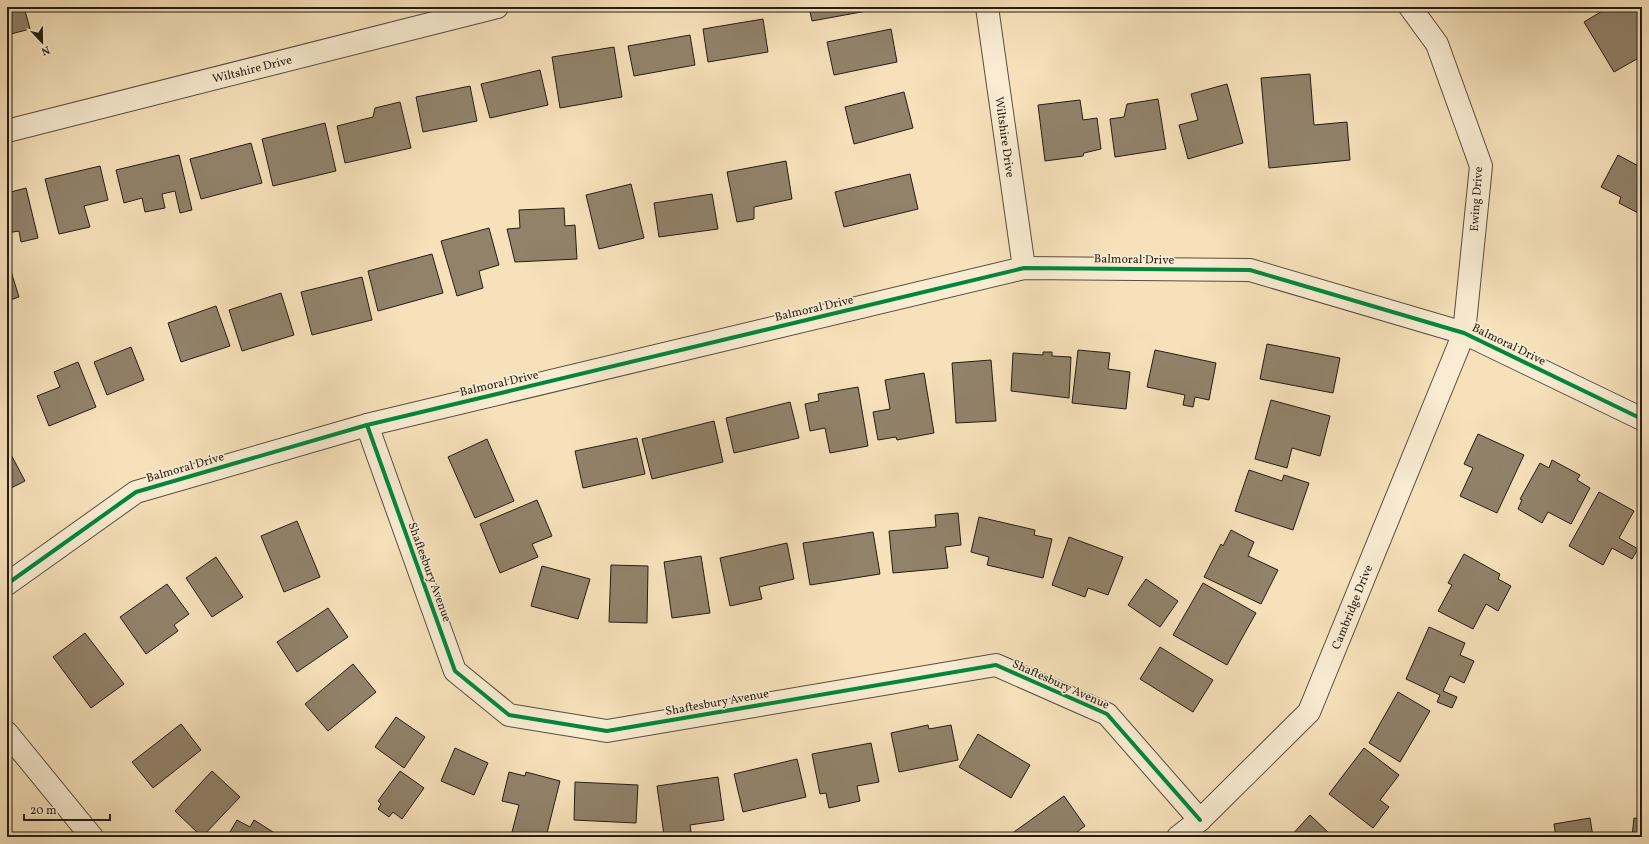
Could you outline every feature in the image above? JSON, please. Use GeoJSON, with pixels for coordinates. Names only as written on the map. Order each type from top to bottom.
{"type":"FeatureCollection","features":[{"type":"Feature","properties":{"kind":"street","name":"Wiltshire Drive"},"geometry":{"type":"LineString","coordinates":[[7,131],[497,7]]}},
{"type":"Feature","properties":{"kind":"street","name":"Wiltshire Drive"},"geometry":{"type":"LineString","coordinates":[[987,7],[1024,268]]}},
{"type":"Feature","properties":{"kind":"street","name":"Ewing Drive"},"geometry":{"type":"LineString","coordinates":[[1410,7],[1438,44],[1481,166],[1464,334]]}},
{"type":"Feature","properties":{"kind":"street","name":"Balmoral Drive"},"geometry":{"type":"LineString","coordinates":[[7,584],[136,492],[367,425],[1024,268],[1250,270],[1464,334],[1642,419]]}},
{"type":"Feature","properties":{"kind":"street","name":"Cambridge Drive"},"geometry":{"type":"LineString","coordinates":[[1178,837],[1200,820],[1309,712],[1464,334]]}},
{"type":"Feature","properties":{"kind":"street","name":"Shaftesbury Avenue"},"geometry":{"type":"LineString","coordinates":[[367,425],[455,672],[509,715],[607,731],[996,665],[1107,714],[1200,820]]}},
{"type":"Feature","properties":{"kind":"street"},"geometry":{"type":"LineString","coordinates":[[7,733],[92,837]]}},
{"type":"Feature","properties":{"kind":"building"},"geometry":{"type":"Polygon","coordinates":[[[7,7],[24,7],[30,29],[7,35],[7,7]]]}},
{"type":"Feature","properties":{"kind":"building"},"geometry":{"type":"Polygon","coordinates":[[[809,7],[883,7],[883,8],[812,21],[809,7]]]}},
{"type":"Feature","properties":{"kind":"building"},"geometry":{"type":"Polygon","coordinates":[[[1609,7],[1642,7],[1642,56],[1614,72],[1584,22],[1609,7]]]}},
{"type":"Feature","properties":{"kind":"building"},"geometry":{"type":"Polygon","coordinates":[[[763,19],[768,52],[708,62],[703,29],[763,19]]]}},
{"type":"Feature","properties":{"kind":"building"},"geometry":{"type":"Polygon","coordinates":[[[891,29],[897,62],[834,75],[827,42],[891,29]]]}},
{"type":"Feature","properties":{"kind":"building"},"geometry":{"type":"Polygon","coordinates":[[[690,35],[695,65],[634,76],[628,46],[690,35]]]}},
{"type":"Feature","properties":{"kind":"building"},"geometry":{"type":"Polygon","coordinates":[[[614,47],[622,97],[560,108],[552,57],[614,47]]]}},
{"type":"Feature","properties":{"kind":"building"},"geometry":{"type":"Polygon","coordinates":[[[540,70],[548,105],[490,118],[481,84],[540,70]]]}},
{"type":"Feature","properties":{"kind":"building"},"geometry":{"type":"Polygon","coordinates":[[[1310,74],[1314,125],[1347,122],[1350,160],[1269,168],[1261,78],[1310,74]]]}},
{"type":"Feature","properties":{"kind":"building"},"geometry":{"type":"Polygon","coordinates":[[[1227,84],[1243,143],[1188,159],[1179,125],[1198,120],[1191,94],[1227,84]]]}},
{"type":"Feature","properties":{"kind":"building"},"geometry":{"type":"Polygon","coordinates":[[[470,86],[477,121],[423,132],[416,97],[470,86]]]}},
{"type":"Feature","properties":{"kind":"building"},"geometry":{"type":"Polygon","coordinates":[[[904,92],[913,128],[854,144],[845,107],[904,92]]]}},
{"type":"Feature","properties":{"kind":"building"},"geometry":{"type":"Polygon","coordinates":[[[1158,99],[1166,149],[1115,157],[1110,119],[1124,117],[1127,104],[1158,99]]]}},
{"type":"Feature","properties":{"kind":"building"},"geometry":{"type":"Polygon","coordinates":[[[1080,100],[1083,120],[1097,118],[1101,149],[1084,153],[1083,156],[1045,161],[1038,105],[1080,100]]]}},
{"type":"Feature","properties":{"kind":"building"},"geometry":{"type":"Polygon","coordinates":[[[400,102],[411,148],[345,163],[337,126],[373,117],[375,108],[400,102]]]}},
{"type":"Feature","properties":{"kind":"building"},"geometry":{"type":"Polygon","coordinates":[[[325,123],[336,171],[273,186],[262,139],[325,123]]]}},
{"type":"Feature","properties":{"kind":"building"},"geometry":{"type":"Polygon","coordinates":[[[251,143],[262,183],[201,199],[190,159],[251,143]]]}},
{"type":"Feature","properties":{"kind":"building"},"geometry":{"type":"Polygon","coordinates":[[[179,155],[192,210],[180,213],[175,191],[162,194],[165,208],[145,212],[142,198],[124,203],[116,170],[179,155]]]}},
{"type":"Feature","properties":{"kind":"building"},"geometry":{"type":"Polygon","coordinates":[[[1618,155],[1642,168],[1642,215],[1619,203],[1621,197],[1601,187],[1618,155]]]}},
{"type":"Feature","properties":{"kind":"building"},"geometry":{"type":"Polygon","coordinates":[[[786,161],[792,199],[754,207],[754,219],[737,222],[727,172],[786,161]]]}},
{"type":"Feature","properties":{"kind":"building"},"geometry":{"type":"Polygon","coordinates":[[[100,166],[108,200],[84,206],[90,227],[59,234],[45,179],[100,166]]]}},
{"type":"Feature","properties":{"kind":"building"},"geometry":{"type":"Polygon","coordinates":[[[910,174],[918,209],[844,227],[835,192],[910,174]]]}},
{"type":"Feature","properties":{"kind":"building"},"geometry":{"type":"Polygon","coordinates":[[[631,184],[644,238],[599,249],[586,195],[631,184]]]}},
{"type":"Feature","properties":{"kind":"building"},"geometry":{"type":"Polygon","coordinates":[[[26,188],[38,238],[21,242],[19,231],[7,233],[7,193],[26,188]]]}},
{"type":"Feature","properties":{"kind":"building"},"geometry":{"type":"Polygon","coordinates":[[[712,194],[718,229],[659,237],[654,203],[712,194]]]}},
{"type":"Feature","properties":{"kind":"building"},"geometry":{"type":"Polygon","coordinates":[[[564,208],[565,226],[575,225],[577,259],[515,262],[507,229],[520,228],[519,210],[564,208]]]}},
{"type":"Feature","properties":{"kind":"building"},"geometry":{"type":"Polygon","coordinates":[[[489,228],[499,265],[479,271],[483,288],[457,296],[441,241],[489,228]]]}},
{"type":"Feature","properties":{"kind":"building"},"geometry":{"type":"Polygon","coordinates":[[[432,254],[443,293],[378,311],[368,271],[432,254]]]}},
{"type":"Feature","properties":{"kind":"building"},"geometry":{"type":"Polygon","coordinates":[[[7,265],[9,265],[19,297],[7,301],[7,265]]]}},
{"type":"Feature","properties":{"kind":"building"},"geometry":{"type":"Polygon","coordinates":[[[362,277],[372,320],[312,335],[301,292],[362,277]]]}},
{"type":"Feature","properties":{"kind":"building"},"geometry":{"type":"Polygon","coordinates":[[[281,293],[294,335],[242,351],[229,310],[281,293]]]}},
{"type":"Feature","properties":{"kind":"building"},"geometry":{"type":"Polygon","coordinates":[[[216,306],[230,346],[181,362],[168,323],[216,306]]]}},
{"type":"Feature","properties":{"kind":"building"},"geometry":{"type":"Polygon","coordinates":[[[1267,344],[1340,358],[1333,393],[1260,379],[1267,344]]]}},
{"type":"Feature","properties":{"kind":"building"},"geometry":{"type":"Polygon","coordinates":[[[131,347],[144,380],[107,395],[94,362],[131,347]]]}},
{"type":"Feature","properties":{"kind":"building"},"geometry":{"type":"Polygon","coordinates":[[[1078,350],[1110,353],[1108,369],[1130,372],[1126,409],[1072,403],[1078,350]]]}},
{"type":"Feature","properties":{"kind":"building"},"geometry":{"type":"Polygon","coordinates":[[[1155,350],[1216,363],[1209,400],[1195,397],[1193,407],[1183,405],[1185,395],[1147,387],[1155,350]]]}},
{"type":"Feature","properties":{"kind":"building"},"geometry":{"type":"Polygon","coordinates":[[[1043,352],[1052,352],[1052,356],[1071,357],[1069,398],[1011,391],[1013,353],[1043,355],[1043,352]]]}},
{"type":"Feature","properties":{"kind":"building"},"geometry":{"type":"Polygon","coordinates":[[[991,360],[996,421],[956,423],[952,363],[991,360]]]}},
{"type":"Feature","properties":{"kind":"building"},"geometry":{"type":"Polygon","coordinates":[[[78,362],[96,407],[49,426],[37,396],[60,387],[54,372],[78,362]]]}},
{"type":"Feature","properties":{"kind":"building"},"geometry":{"type":"Polygon","coordinates":[[[924,373],[934,433],[897,440],[896,437],[878,440],[873,412],[890,409],[885,380],[924,373]]]}},
{"type":"Feature","properties":{"kind":"building"},"geometry":{"type":"Polygon","coordinates":[[[858,387],[868,446],[830,453],[825,428],[810,431],[805,404],[819,401],[818,394],[858,387]]]}},
{"type":"Feature","properties":{"kind":"building"},"geometry":{"type":"Polygon","coordinates":[[[1271,400],[1330,416],[1320,456],[1292,448],[1287,468],[1255,459],[1271,400]]]}},
{"type":"Feature","properties":{"kind":"building"},"geometry":{"type":"Polygon","coordinates":[[[790,402],[799,438],[734,453],[726,418],[790,402]]]}},
{"type":"Feature","properties":{"kind":"building"},"geometry":{"type":"Polygon","coordinates":[[[714,421],[723,462],[652,479],[642,439],[714,421]]]}},
{"type":"Feature","properties":{"kind":"building"},"geometry":{"type":"Polygon","coordinates":[[[1478,434],[1524,455],[1497,513],[1460,496],[1473,468],[1464,464],[1478,434]]]}},
{"type":"Feature","properties":{"kind":"building"},"geometry":{"type":"Polygon","coordinates":[[[637,438],[645,474],[583,488],[575,451],[637,438]]]}},
{"type":"Feature","properties":{"kind":"building"},"geometry":{"type":"Polygon","coordinates":[[[487,439],[514,501],[475,518],[448,457],[487,439]]]}},
{"type":"Feature","properties":{"kind":"building"},"geometry":{"type":"Polygon","coordinates":[[[7,447],[25,481],[7,490],[7,447]]]}},
{"type":"Feature","properties":{"kind":"building"},"geometry":{"type":"Polygon","coordinates":[[[1552,460],[1580,475],[1577,480],[1590,488],[1571,524],[1548,512],[1542,523],[1518,509],[1522,500],[1520,499],[1540,463],[1549,468],[1552,460]]]}},
{"type":"Feature","properties":{"kind":"building"},"geometry":{"type":"Polygon","coordinates":[[[1249,470],[1282,481],[1284,475],[1309,483],[1293,530],[1235,511],[1249,470]]]}},
{"type":"Feature","properties":{"kind":"building"},"geometry":{"type":"Polygon","coordinates":[[[1599,492],[1634,511],[1619,538],[1638,549],[1632,559],[1612,548],[1603,565],[1569,546],[1599,492]]]}},
{"type":"Feature","properties":{"kind":"building"},"geometry":{"type":"Polygon","coordinates":[[[537,500],[552,536],[532,544],[538,557],[500,573],[480,524],[537,500]]]}},
{"type":"Feature","properties":{"kind":"building"},"geometry":{"type":"Polygon","coordinates":[[[958,513],[961,545],[945,547],[948,568],[893,573],[889,531],[936,527],[935,515],[958,513]]]}},
{"type":"Feature","properties":{"kind":"building"},"geometry":{"type":"Polygon","coordinates":[[[979,517],[1035,530],[1034,535],[1052,539],[1043,578],[987,565],[989,557],[971,552],[979,517]]]}},
{"type":"Feature","properties":{"kind":"building"},"geometry":{"type":"Polygon","coordinates":[[[297,521],[320,577],[284,592],[261,536],[297,521]]]}},
{"type":"Feature","properties":{"kind":"building"},"geometry":{"type":"Polygon","coordinates":[[[1231,530],[1254,542],[1248,556],[1278,570],[1261,604],[1204,577],[1221,544],[1223,546],[1231,530]]]}},
{"type":"Feature","properties":{"kind":"building"},"geometry":{"type":"Polygon","coordinates":[[[873,532],[880,574],[810,585],[803,543],[873,532]]]}},
{"type":"Feature","properties":{"kind":"building"},"geometry":{"type":"Polygon","coordinates":[[[1069,537],[1123,557],[1108,595],[1088,588],[1085,597],[1052,585],[1069,537]]]}},
{"type":"Feature","properties":{"kind":"building"},"geometry":{"type":"Polygon","coordinates":[[[787,543],[794,579],[759,587],[762,599],[730,606],[720,558],[787,543]]]}},
{"type":"Feature","properties":{"kind":"building"},"geometry":{"type":"Polygon","coordinates":[[[1464,554],[1500,574],[1498,579],[1511,586],[1498,611],[1486,604],[1473,629],[1438,611],[1452,585],[1448,583],[1464,554]]]}},
{"type":"Feature","properties":{"kind":"building"},"geometry":{"type":"Polygon","coordinates":[[[701,556],[710,613],[672,618],[664,562],[701,556]]]}},
{"type":"Feature","properties":{"kind":"building"},"geometry":{"type":"Polygon","coordinates":[[[216,557],[243,597],[212,617],[186,578],[216,557]]]}},
{"type":"Feature","properties":{"kind":"building"},"geometry":{"type":"Polygon","coordinates":[[[611,565],[648,566],[647,623],[609,622],[611,565]]]}},
{"type":"Feature","properties":{"kind":"building"},"geometry":{"type":"Polygon","coordinates":[[[542,566],[590,579],[578,619],[531,606],[542,566]]]}},
{"type":"Feature","properties":{"kind":"building"},"geometry":{"type":"Polygon","coordinates":[[[1146,579],[1178,601],[1160,627],[1128,605],[1146,579]]]}},
{"type":"Feature","properties":{"kind":"building"},"geometry":{"type":"Polygon","coordinates":[[[1203,583],[1256,613],[1227,665],[1173,635],[1203,583]]]}},
{"type":"Feature","properties":{"kind":"building"},"geometry":{"type":"Polygon","coordinates":[[[167,584],[189,614],[174,625],[178,631],[146,654],[120,617],[167,584]]]}},
{"type":"Feature","properties":{"kind":"building"},"geometry":{"type":"Polygon","coordinates":[[[328,608],[348,637],[297,672],[277,642],[328,608]]]}},
{"type":"Feature","properties":{"kind":"building"},"geometry":{"type":"Polygon","coordinates":[[[1429,627],[1465,643],[1460,655],[1474,661],[1464,683],[1450,676],[1443,691],[1457,697],[1452,708],[1437,702],[1440,695],[1406,679],[1429,627]]]}},
{"type":"Feature","properties":{"kind":"building"},"geometry":{"type":"Polygon","coordinates":[[[85,633],[124,684],[91,708],[53,657],[85,633]]]}},
{"type":"Feature","properties":{"kind":"building"},"geometry":{"type":"Polygon","coordinates":[[[1160,647],[1213,680],[1193,712],[1140,679],[1160,647]]]}},
{"type":"Feature","properties":{"kind":"building"},"geometry":{"type":"Polygon","coordinates":[[[353,664],[376,692],[328,731],[305,704],[353,664]]]}},
{"type":"Feature","properties":{"kind":"building"},"geometry":{"type":"Polygon","coordinates":[[[1398,692],[1430,711],[1400,762],[1369,743],[1398,692]]]}},
{"type":"Feature","properties":{"kind":"building"},"geometry":{"type":"Polygon","coordinates":[[[396,717],[425,737],[404,768],[375,747],[396,717]]]}},
{"type":"Feature","properties":{"kind":"building"},"geometry":{"type":"Polygon","coordinates":[[[181,724],[201,750],[153,788],[132,762],[181,724]]]}},
{"type":"Feature","properties":{"kind":"building"},"geometry":{"type":"Polygon","coordinates":[[[928,725],[929,729],[951,725],[958,760],[899,772],[891,733],[928,725]]]}},
{"type":"Feature","properties":{"kind":"building"},"geometry":{"type":"Polygon","coordinates":[[[978,734],[1030,765],[1011,798],[959,767],[978,734]]]}},
{"type":"Feature","properties":{"kind":"building"},"geometry":{"type":"Polygon","coordinates":[[[871,743],[879,782],[857,786],[860,801],[829,808],[826,793],[820,794],[812,754],[871,743]]]}},
{"type":"Feature","properties":{"kind":"building"},"geometry":{"type":"Polygon","coordinates":[[[455,748],[488,763],[474,795],[441,781],[455,748]]]}},
{"type":"Feature","properties":{"kind":"building"},"geometry":{"type":"Polygon","coordinates":[[[1364,748],[1399,775],[1380,800],[1389,807],[1373,828],[1329,794],[1364,748]]]}},
{"type":"Feature","properties":{"kind":"building"},"geometry":{"type":"Polygon","coordinates":[[[797,759],[806,797],[743,812],[734,774],[797,759]]]}},
{"type":"Feature","properties":{"kind":"building"},"geometry":{"type":"Polygon","coordinates":[[[212,771],[240,797],[202,837],[175,811],[212,771]]]}},
{"type":"Feature","properties":{"kind":"building"},"geometry":{"type":"Polygon","coordinates":[[[400,771],[424,788],[402,819],[393,812],[389,817],[378,809],[381,804],[378,801],[400,771]]]}},
{"type":"Feature","properties":{"kind":"building"},"geometry":{"type":"Polygon","coordinates":[[[509,772],[525,776],[526,772],[560,781],[546,837],[533,837],[512,832],[519,805],[502,801],[509,772]]]}},
{"type":"Feature","properties":{"kind":"building"},"geometry":{"type":"Polygon","coordinates":[[[718,777],[724,820],[690,825],[691,832],[664,835],[657,786],[718,777]]]}},
{"type":"Feature","properties":{"kind":"building"},"geometry":{"type":"Polygon","coordinates":[[[575,782],[638,785],[636,823],[574,820],[575,782]]]}},
{"type":"Feature","properties":{"kind":"building"},"geometry":{"type":"Polygon","coordinates":[[[1064,796],[1085,826],[1070,837],[1007,837],[1064,796]]]}},
{"type":"Feature","properties":{"kind":"building"},"geometry":{"type":"Polygon","coordinates":[[[1310,815],[1333,837],[1290,837],[1310,815]]]}},
{"type":"Feature","properties":{"kind":"building"},"geometry":{"type":"Polygon","coordinates":[[[1590,818],[1593,837],[1556,837],[1554,824],[1590,818]]]}},
{"type":"Feature","properties":{"kind":"building"},"geometry":{"type":"Polygon","coordinates":[[[1634,818],[1642,819],[1642,837],[1632,837],[1634,818]]]}},
{"type":"Feature","properties":{"kind":"building"},"geometry":{"type":"Polygon","coordinates":[[[237,820],[250,827],[254,820],[281,837],[227,837],[237,820]]]}},
{"type":"Feature","properties":{"kind":"cycle path"},"geometry":{"type":"LineString","coordinates":[[7,584],[136,492],[367,425],[1024,268],[1250,270],[1464,333],[1642,419]]}},
{"type":"Feature","properties":{"kind":"cycle path"},"geometry":{"type":"LineString","coordinates":[[367,425],[455,671],[509,715],[607,731],[996,665],[1107,714],[1200,820]]}}]}
